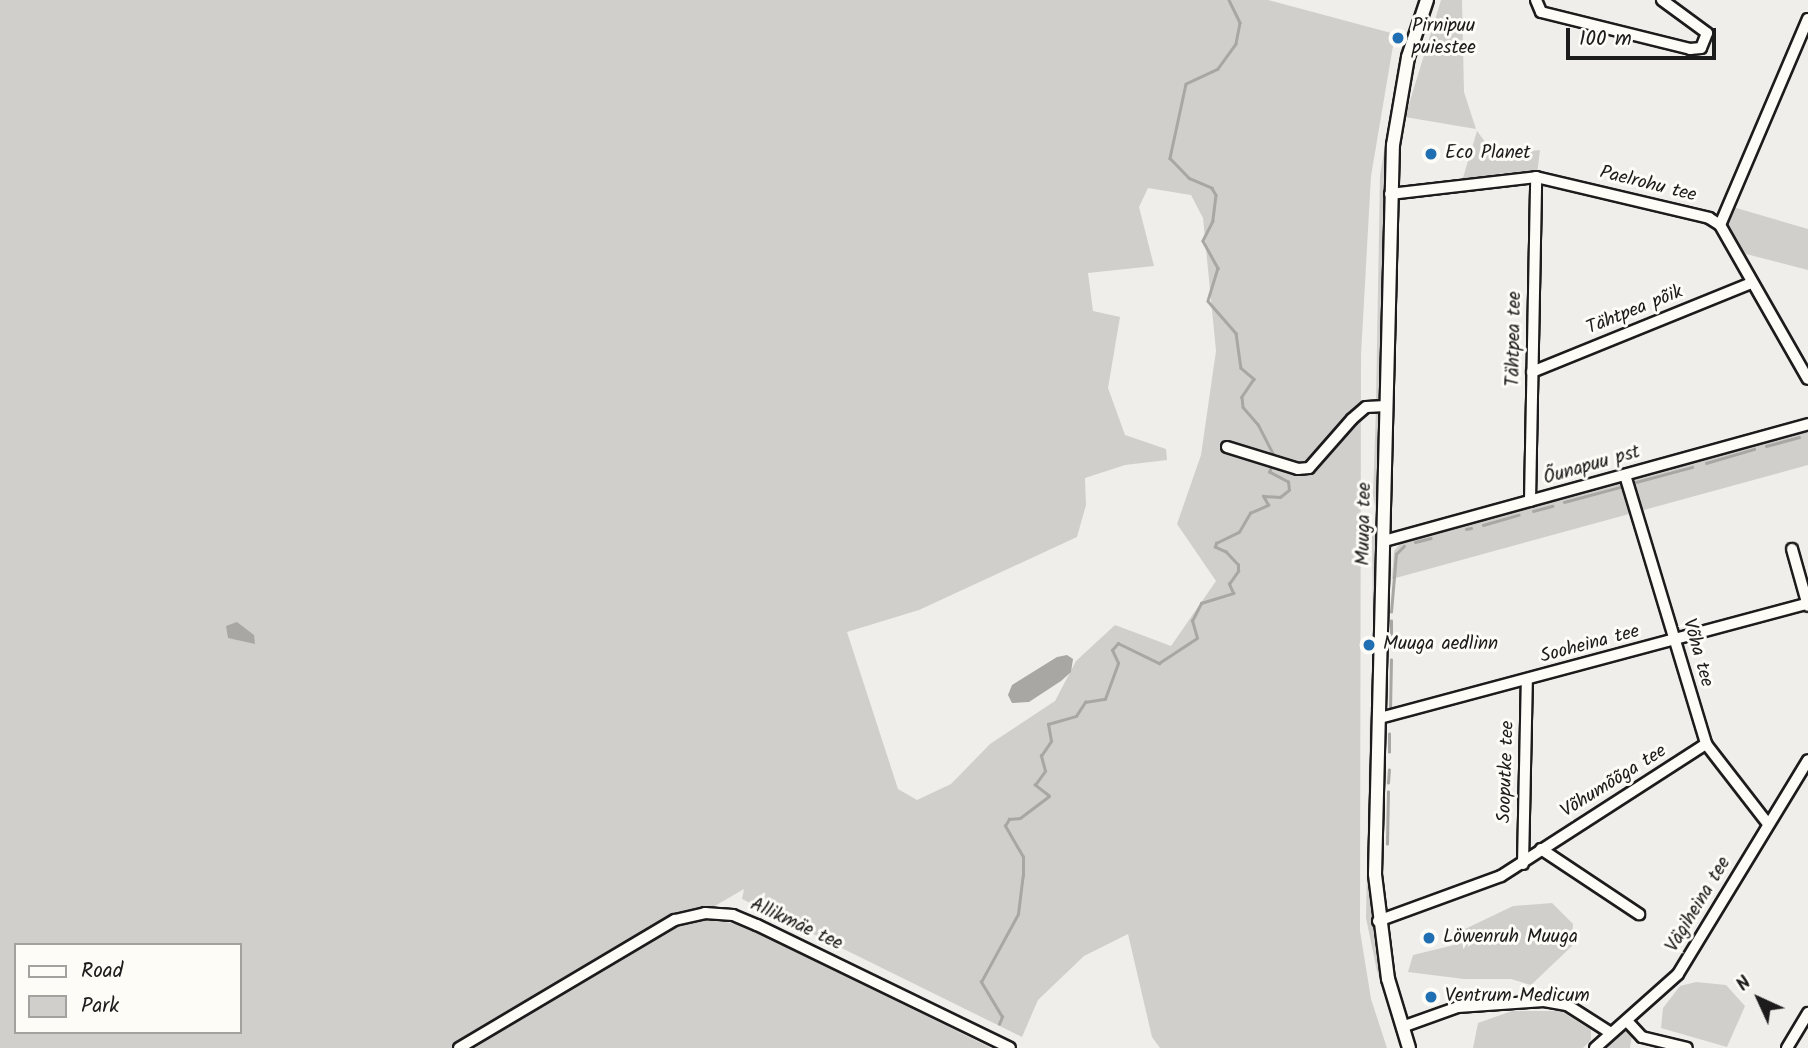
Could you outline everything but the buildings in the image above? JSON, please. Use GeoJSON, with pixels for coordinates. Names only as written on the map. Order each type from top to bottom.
{"type":"FeatureCollection","features":[{"type":"Feature","properties":{"kind":"main road","name":"Muuga tee"},"geometry":{"type":"LineString","coordinates":[[1409,1048],[1388,979],[1378,921],[1385,406],[1390,194],[1401,90],[1427,0]]}},
{"type":"Feature","properties":{"kind":"street"},"geometry":{"type":"LineString","coordinates":[[1536,0],[1541,12],[1690,49],[1701,48],[1707,33],[1662,0]]}},
{"type":"Feature","properties":{"kind":"street"},"geometry":{"type":"LineString","coordinates":[[1808,19],[1720,225],[1808,379]]}},
{"type":"Feature","properties":{"kind":"street","name":"Paelrohu tee"},"geometry":{"type":"LineString","coordinates":[[1390,194],[1536,177],[1697,215],[1720,225]]}},
{"type":"Feature","properties":{"kind":"street","name":"Tähtpea tee"},"geometry":{"type":"LineString","coordinates":[[1530,502],[1536,177]]}},
{"type":"Feature","properties":{"kind":"street","name":"Tähtpea põik"},"geometry":{"type":"LineString","coordinates":[[1532,372],[1751,283]]}},
{"type":"Feature","properties":{"kind":"street"},"geometry":{"type":"LineString","coordinates":[[1227,447],[1298,469],[1309,468],[1366,407],[1385,406]]}},
{"type":"Feature","properties":{"kind":"street","name":"Õunapuu pst"},"geometry":{"type":"LineString","coordinates":[[1384,541],[1808,424]]}},
{"type":"Feature","properties":{"kind":"street","name":"Võha tee"},"geometry":{"type":"LineString","coordinates":[[1625,475],[1706,744],[1768,824]]}},
{"type":"Feature","properties":{"kind":"street"},"geometry":{"type":"LineString","coordinates":[[1792,549],[1808,604]]}},
{"type":"Feature","properties":{"kind":"street","name":"Sooheina tee"},"geometry":{"type":"LineString","coordinates":[[1380,718],[1808,604]]}},
{"type":"Feature","properties":{"kind":"street","name":"Sooputke tee"},"geometry":{"type":"LineString","coordinates":[[1523,864],[1527,680]]}},
{"type":"Feature","properties":{"kind":"street","name":"Võhumõõga tee"},"geometry":{"type":"LineString","coordinates":[[1378,921],[1478,888],[1523,864],[1541,849],[1706,744]]}},
{"type":"Feature","properties":{"kind":"street","name":"Vägiheina tee"},"geometry":{"type":"LineString","coordinates":[[1595,1048],[1678,974],[1808,760]]}},
{"type":"Feature","properties":{"kind":"street"},"geometry":{"type":"LineString","coordinates":[[1541,849],[1639,914]]}},
{"type":"Feature","properties":{"kind":"street","name":"Allikmäe tee"},"geometry":{"type":"LineString","coordinates":[[459,1048],[675,920],[705,913],[733,915],[757,925],[1010,1048]]}},
{"type":"Feature","properties":{"kind":"street"},"geometry":{"type":"LineString","coordinates":[[1402,1027],[1458,1007],[1544,1001],[1567,1005],[1611,1033]]}},
{"type":"Feature","properties":{"kind":"street"},"geometry":{"type":"LineString","coordinates":[[1787,1048],[1808,1013]]}},
{"type":"Feature","properties":{"kind":"street"},"geometry":{"type":"LineString","coordinates":[[1628,1021],[1642,1037],[1687,1048]]}},
{"type":"Feature","properties":{"kind":"green space"},"geometry":{"type":"Polygon","coordinates":[[[0,0],[1268,0],[1395,34],[1371,176],[1361,355],[1360,931],[1371,999],[1387,1048],[1160,1048],[1152,1037],[1128,934],[1084,956],[1038,1000],[1022,1037],[742,899],[744,889],[689,921],[711,919],[745,926],[991,1048],[0,1048],[0,0]],[[1148,188],[1139,207],[1154,266],[1088,273],[1093,311],[1120,317],[1108,388],[1125,435],[1166,449],[1167,460],[1125,465],[1085,478],[1086,505],[1077,537],[919,610],[847,632],[898,789],[917,800],[951,784],[990,744],[1055,701],[1076,661],[1115,625],[1171,646],[1216,581],[1177,524],[1201,455],[1216,351],[1203,218],[1191,195],[1148,188]]]}},
{"type":"Feature","properties":{"kind":"green space"},"geometry":{"type":"Polygon","coordinates":[[[1441,0],[1462,0],[1464,92],[1476,129],[1405,117],[1441,0]]]}},
{"type":"Feature","properties":{"kind":"green space"},"geometry":{"type":"Polygon","coordinates":[[[1399,58],[1385,191],[1381,393],[1376,402],[1380,176],[1399,58]]]}},
{"type":"Feature","properties":{"kind":"green space"},"geometry":{"type":"Polygon","coordinates":[[[1477,131],[1495,155],[1540,150],[1537,175],[1503,173],[1462,181],[1477,131]]]}},
{"type":"Feature","properties":{"kind":"green space"},"geometry":{"type":"Polygon","coordinates":[[[1733,207],[1808,229],[1808,270],[1746,254],[1725,227],[1733,207]]]}},
{"type":"Feature","properties":{"kind":"green space"},"geometry":{"type":"Polygon","coordinates":[[[1376,409],[1381,413],[1377,517],[1373,495],[1376,409]]]}},
{"type":"Feature","properties":{"kind":"green space"},"geometry":{"type":"Polygon","coordinates":[[[1808,429],[1808,465],[1392,579],[1394,551],[1400,544],[1808,429]]]}},
{"type":"Feature","properties":{"kind":"green space"},"geometry":{"type":"Polygon","coordinates":[[[1378,522],[1377,598],[1373,628],[1372,537],[1378,522]]]}},
{"type":"Feature","properties":{"kind":"green space"},"geometry":{"type":"Polygon","coordinates":[[[1374,706],[1372,918],[1381,969],[1403,1048],[1377,971],[1366,918],[1370,707],[1374,706]]]}},
{"type":"Feature","properties":{"kind":"green space"},"geometry":{"type":"Polygon","coordinates":[[[1552,903],[1573,924],[1572,946],[1531,985],[1511,979],[1464,979],[1408,972],[1413,955],[1454,945],[1463,930],[1513,906],[1552,903]]]}},
{"type":"Feature","properties":{"kind":"green space"},"geometry":{"type":"Polygon","coordinates":[[[1696,982],[1726,985],[1745,1006],[1727,1047],[1661,1028],[1663,1008],[1680,986],[1696,982]]]}},
{"type":"Feature","properties":{"kind":"green space"},"geometry":{"type":"Polygon","coordinates":[[[1512,1011],[1561,1011],[1591,1030],[1591,1040],[1583,1048],[1473,1048],[1478,1023],[1512,1011]]]}},
{"type":"Feature","properties":{"kind":"green space"},"geometry":{"type":"Polygon","coordinates":[[[1624,1030],[1632,1035],[1630,1048],[1600,1048],[1624,1030]]]}},
{"type":"Feature","properties":{"kind":"shaded area"},"geometry":{"type":"Polygon","coordinates":[[[237,622],[254,635],[255,644],[228,638],[226,626],[237,622]]]}},
{"type":"Feature","properties":{"kind":"shaded area"},"geometry":{"type":"Polygon","coordinates":[[[1067,655],[1073,659],[1071,672],[1061,681],[1029,702],[1012,703],[1008,695],[1012,685],[1057,657],[1067,655]]]}},
{"type":"Feature","properties":{"kind":"waterway"},"geometry":{"type":"LineString","coordinates":[[1229,0],[1240,23],[1236,44],[1218,69],[1186,84],[1170,158],[1189,178],[1212,188],[1216,195],[1213,221],[1203,241],[1218,268],[1208,301],[1236,333],[1241,368],[1254,379],[1242,397],[1243,407],[1258,424],[1275,457]]}},
{"type":"Feature","properties":{"kind":"waterway"},"geometry":{"type":"LineString","coordinates":[[1766,446],[1799,437]]}},
{"type":"Feature","properties":{"kind":"waterway"},"geometry":{"type":"LineString","coordinates":[[1706,463],[1754,449]]}},
{"type":"Feature","properties":{"kind":"waterway"},"geometry":{"type":"LineString","coordinates":[[999,1024],[1002,1017],[981,982],[1018,914],[1023,876],[1023,857],[1005,826],[1009,819],[1020,818],[1049,796],[1035,785],[1045,771],[1041,756],[1051,741],[1048,724],[1076,716],[1085,702],[1105,699],[1118,663],[1112,650],[1118,643],[1159,663],[1197,638],[1192,621],[1201,603],[1233,593],[1229,584],[1238,571],[1238,565],[1226,552],[1215,547],[1216,543],[1239,532],[1250,513],[1268,505],[1263,496],[1280,497],[1289,490],[1288,482],[1269,472],[1272,465]]}},
{"type":"Feature","properties":{"kind":"waterway"},"geometry":{"type":"LineString","coordinates":[[1636,482],[1692,467]]}},
{"type":"Feature","properties":{"kind":"waterway"},"geometry":{"type":"LineString","coordinates":[[1564,502],[1620,487]]}},
{"type":"Feature","properties":{"kind":"waterway"},"geometry":{"type":"LineString","coordinates":[[1533,511],[1552,506]]}},
{"type":"Feature","properties":{"kind":"waterway"},"geometry":{"type":"LineString","coordinates":[[1483,525],[1519,515]]}},
{"type":"Feature","properties":{"kind":"waterway"},"geometry":{"type":"LineString","coordinates":[[1466,529],[1471,528]]}},
{"type":"Feature","properties":{"kind":"waterway"},"geometry":{"type":"LineString","coordinates":[[1415,542],[1431,538]]}},
{"type":"Feature","properties":{"kind":"waterway"},"geometry":{"type":"LineString","coordinates":[[1391,612],[1396,554],[1404,546]]}},
{"type":"Feature","properties":{"kind":"waterway"},"geometry":{"type":"LineString","coordinates":[[1391,621],[1391,647]]}},
{"type":"Feature","properties":{"kind":"waterway"},"geometry":{"type":"LineString","coordinates":[[1390,711],[1391,660]]}},
{"type":"Feature","properties":{"kind":"waterway"},"geometry":{"type":"LineString","coordinates":[[1389,734],[1389,752]]}},
{"type":"Feature","properties":{"kind":"waterway"},"geometry":{"type":"LineString","coordinates":[[1388,783],[1389,770]]}},
{"type":"Feature","properties":{"kind":"waterway"},"geometry":{"type":"LineString","coordinates":[[1387,844],[1388,792]]}},
{"type":"Feature","properties":{"kind":"place","name":"Pirnipuu puiestee"},"geometry":{"type":"Point","coordinates":[1398,38]}},
{"type":"Feature","properties":{"kind":"place","name":"Eco Planet"},"geometry":{"type":"Point","coordinates":[1431,154]}},
{"type":"Feature","properties":{"kind":"place","name":"Muuga aedlinn"},"geometry":{"type":"Point","coordinates":[1369,645]}},
{"type":"Feature","properties":{"kind":"place","name":"Löwenruh Muuga"},"geometry":{"type":"Point","coordinates":[1429,938]}},
{"type":"Feature","properties":{"kind":"place","name":"Ventrum Medicum"},"geometry":{"type":"Point","coordinates":[1431,997]}}]}
